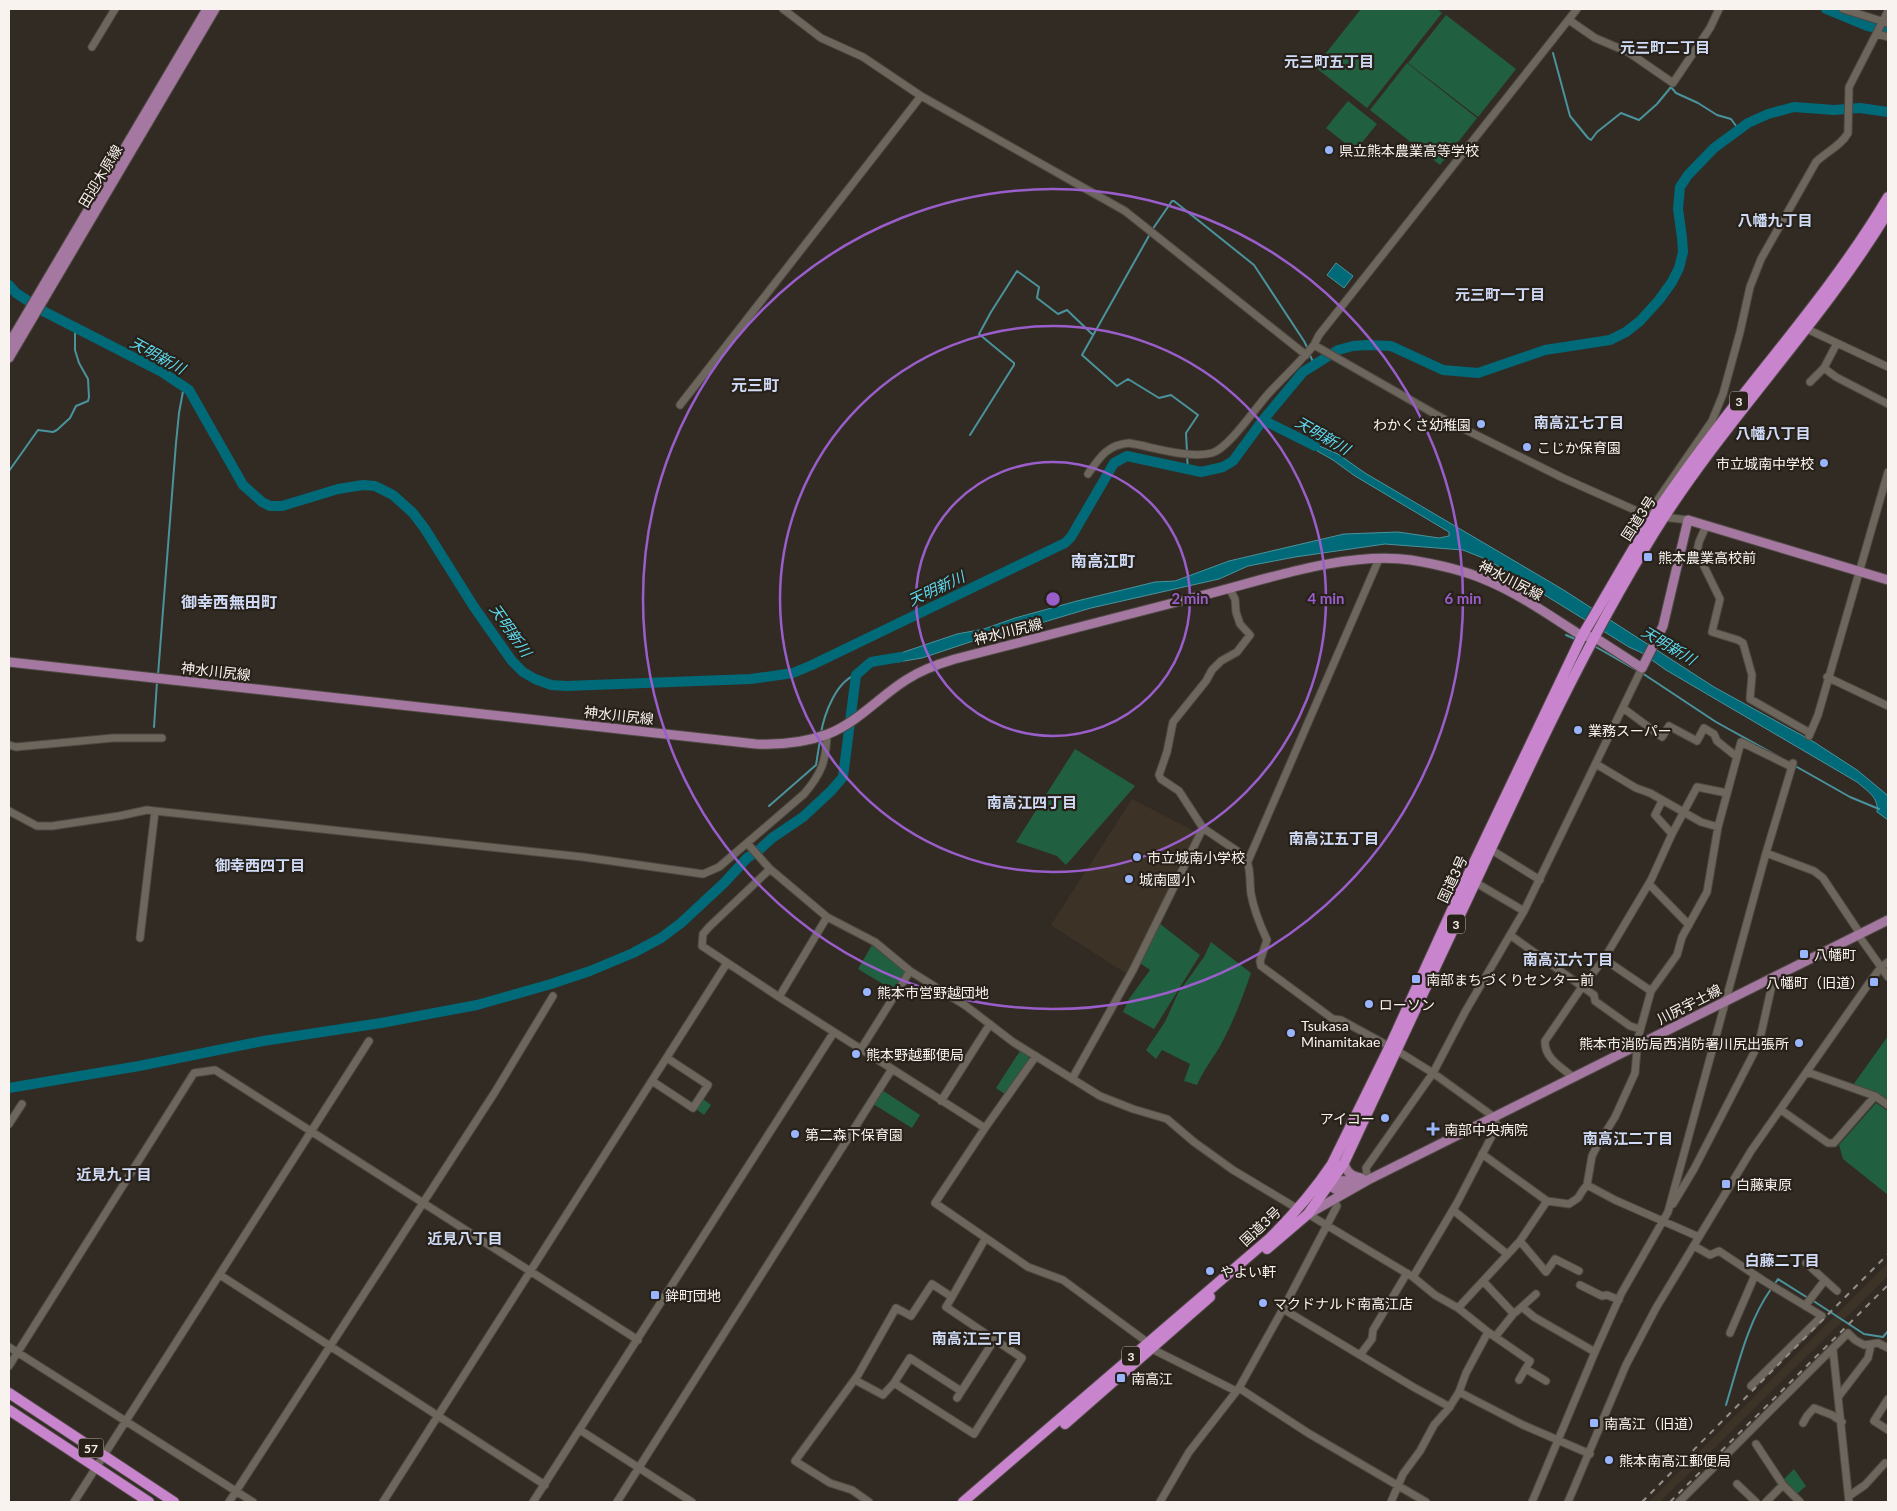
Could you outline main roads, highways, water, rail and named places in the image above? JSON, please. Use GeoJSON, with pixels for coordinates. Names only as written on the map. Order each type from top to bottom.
{"type":"FeatureCollection","features":[{"type":"Feature","properties":{"kind":"highway","name":"国道3号"},"geometry":{"type":"LineString","coordinates":[[1471,880],[1490,849],[1602,613],[1659,516],[1721,423],[1810,311],[1850,257],[1888,197]]}},
{"type":"Feature","properties":{"kind":"highway","name":"国道3号"},"geometry":{"type":"LineString","coordinates":[[1659,516],[1680,492],[1740,411],[1807,329],[1854,264],[1888,212]]}},
{"type":"Feature","properties":{"kind":"highway","name":"国道3号"},"geometry":{"type":"LineString","coordinates":[[973,1502],[1270,1238],[1303,1211],[1326,1180],[1344,1163],[1393,1049],[1582,636],[1593,631]]}},
{"type":"Feature","properties":{"kind":"highway","name":"国道3号"},"geometry":{"type":"LineString","coordinates":[[1326,1180],[1332,1164],[1393,1049]]}},
{"type":"Feature","properties":{"kind":"highway","name":"国道3号"},"geometry":{"type":"LineString","coordinates":[[963,1502],[1149,1346]]}},
{"type":"Feature","properties":{"kind":"highway","name":"57"},"geometry":{"type":"LineString","coordinates":[[9,1393],[174,1502]]}},
{"type":"Feature","properties":{"kind":"highway","name":"57"},"geometry":{"type":"LineString","coordinates":[[9,1410],[149,1502]]}},
{"type":"Feature","properties":{"kind":"main road","name":"田迎木原線"},"geometry":{"type":"LineString","coordinates":[[37,303],[207,9]]}},
{"type":"Feature","properties":{"kind":"main road","name":"田迎木原線"},"geometry":{"type":"LineString","coordinates":[[9,358],[19,333],[215,9]]}},
{"type":"Feature","properties":{"kind":"main road","name":"田迎木原線"},"geometry":{"type":"LineString","coordinates":[[9,344],[19,333]]}},
{"type":"Feature","properties":{"kind":"main road"},"geometry":{"type":"LineString","coordinates":[[1593,631],[1644,663],[1663,626],[1688,520],[1888,580]]}},
{"type":"Feature","properties":{"kind":"main road","name":"神水川尻線"},"geometry":{"type":"LineString","coordinates":[[9,662],[756,744],[790,744],[830,733],[863,712],[906,680],[928,668],[955,659],[1229,588],[1332,564],[1361,560],[1409,560],[1432,564],[1481,578],[1522,598],[1582,636]]}},
{"type":"Feature","properties":{"kind":"main road","name":"川尻宇土線"},"geometry":{"type":"LineString","coordinates":[[1303,1211],[1334,1200],[1368,1180],[1888,920]]}},
{"type":"Feature","properties":{"kind":"main road"},"geometry":{"type":"LineString","coordinates":[[1344,1163],[1347,1172],[1353,1176],[1368,1180]]}},
{"type":"Feature","properties":{"kind":"main road"},"geometry":{"type":"LineString","coordinates":[[1326,1180],[1337,1190],[1352,1189]]}},
{"type":"Feature","properties":{"kind":"main road","name":"川尻宇土線"},"geometry":{"type":"LineString","coordinates":[[1326,1180],[1368,1180]]}},
{"type":"Feature","properties":{"kind":"water"},"geometry":{"type":"Polygon","coordinates":[[[1336,263],[1353,276],[1344,288],[1327,275],[1336,263]]]}},
{"type":"Feature","properties":{"kind":"water"},"geometry":{"type":"Polygon","coordinates":[[[1277,428],[1338,454],[1365,473],[1562,589],[1714,687],[1814,742],[1857,770],[1886,794],[1888,797],[1888,820],[1877,812],[1874,798],[1857,782],[1666,670],[1642,653],[1629,647],[1488,560],[1463,550],[1385,544],[1295,557],[1248,566],[1219,579],[1091,608],[970,642],[922,658],[898,662],[886,658],[957,634],[984,629],[1015,618],[1077,601],[1155,582],[1175,581],[1229,561],[1344,534],[1398,532],[1439,538],[1449,536],[1449,532],[1355,476],[1333,460],[1277,428]]]}},
{"type":"Feature","properties":{"kind":"waterway"},"geometry":{"type":"LineString","coordinates":[[1826,9],[1867,26],[1888,31]]}},
{"type":"Feature","properties":{"kind":"waterway"},"geometry":{"type":"LineString","coordinates":[[1553,53],[1570,116],[1591,140],[1597,132],[1621,113],[1639,120],[1657,104],[1671,87],[1676,93],[1698,103],[1717,115],[1731,119],[1739,130]]}},
{"type":"Feature","properties":{"kind":"waterway","name":"天明新川"},"geometry":{"type":"LineString","coordinates":[[9,285],[16,293],[45,312],[162,372],[189,390],[243,485],[262,502],[270,506],[282,506],[338,489],[363,485],[375,486],[393,495],[413,513],[425,529],[474,607],[512,661],[523,672],[535,679],[551,685],[566,686],[751,679],[793,673],[812,665],[1065,543],[1071,537],[1114,463],[1127,456],[1201,472],[1223,467],[1233,461],[1263,420],[1303,372],[1338,350],[1353,346],[1391,346],[1443,370],[1478,373],[1545,350],[1610,340],[1626,332],[1640,321],[1672,282],[1679,268],[1683,252],[1678,209],[1680,187],[1688,175],[1714,148],[1748,123],[1768,114],[1794,107],[1834,110],[1860,108],[1888,112]]}},
{"type":"Feature","properties":{"kind":"waterway"},"geometry":{"type":"LineString","coordinates":[[1152,230],[1172,201],[1174,201],[1254,265],[1308,349]]}},
{"type":"Feature","properties":{"kind":"waterway"},"geometry":{"type":"LineString","coordinates":[[1150,234],[1082,355],[1117,386],[1128,379],[1159,398],[1171,395],[1198,415],[1186,433],[1187,452]]}},
{"type":"Feature","properties":{"kind":"waterway"},"geometry":{"type":"LineString","coordinates":[[970,435],[1014,365],[979,334],[1017,271],[1039,287],[1037,298],[1058,314],[1067,310],[1093,335]]}},
{"type":"Feature","properties":{"kind":"waterway"},"geometry":{"type":"LineString","coordinates":[[9,471],[38,430],[53,432],[57,430],[70,418],[76,406],[88,401],[88,379],[79,363],[75,350],[75,328]]}},
{"type":"Feature","properties":{"kind":"waterway"},"geometry":{"type":"LineString","coordinates":[[1309,353],[1314,364],[1312,364]]}},
{"type":"Feature","properties":{"kind":"waterway"},"geometry":{"type":"LineString","coordinates":[[158,675],[176,443],[184,386]]}},
{"type":"Feature","properties":{"kind":"waterway","name":"天明新川"},"geometry":{"type":"LineString","coordinates":[[1263,420],[1315,446]]}},
{"type":"Feature","properties":{"kind":"waterway"},"geometry":{"type":"LineString","coordinates":[[1187,456],[1188,470]]}},
{"type":"Feature","properties":{"kind":"waterway"},"geometry":{"type":"LineString","coordinates":[[1566,635],[1575,639]]}},
{"type":"Feature","properties":{"kind":"waterway"},"geometry":{"type":"LineString","coordinates":[[1596,647],[1638,671]]}},
{"type":"Feature","properties":{"kind":"waterway"},"geometry":{"type":"LineString","coordinates":[[9,1088],[139,1066],[263,1041],[381,1023],[477,1005],[551,984],[590,971],[633,953],[661,938],[681,923],[724,883],[747,858],[803,817],[831,791],[843,777],[856,675],[871,662],[901,657]]}},
{"type":"Feature","properties":{"kind":"waterway"},"geometry":{"type":"LineString","coordinates":[[1642,673],[1716,722],[1781,758]]}},
{"type":"Feature","properties":{"kind":"waterway"},"geometry":{"type":"LineString","coordinates":[[821,733],[828,708],[837,691],[849,678],[856,675]]}},
{"type":"Feature","properties":{"kind":"waterway"},"geometry":{"type":"LineString","coordinates":[[154,727],[157,682]]}},
{"type":"Feature","properties":{"kind":"waterway"},"geometry":{"type":"LineString","coordinates":[[769,806],[816,765],[820,740]]}},
{"type":"Feature","properties":{"kind":"waterway"},"geometry":{"type":"LineString","coordinates":[[1797,767],[1850,797],[1879,809]]}},
{"type":"Feature","properties":{"kind":"waterway"},"geometry":{"type":"LineString","coordinates":[[1774,1285],[1778,1279],[1808,1298]]}},
{"type":"Feature","properties":{"kind":"waterway"},"geometry":{"type":"LineString","coordinates":[[1726,1405],[1749,1330],[1771,1289]]}},
{"type":"Feature","properties":{"kind":"waterway"},"geometry":{"type":"LineString","coordinates":[[1812,1300],[1864,1334],[1883,1337],[1888,1331]]}},
{"type":"Feature","properties":{"kind":"railway"},"geometry":{"type":"LineString","coordinates":[[1642,1502],[1888,1254]]}},
{"type":"Feature","properties":{"kind":"railway"},"geometry":{"type":"LineString","coordinates":[[1670,1502],[1888,1285]]}},
{"type":"Feature","properties":{"kind":"place","name":"県立熊本農業高等学校"},"geometry":{"type":"Point","coordinates":[1329,150]}},
{"type":"Feature","properties":{"kind":"place","name":"わかくさ幼稚園"},"geometry":{"type":"Point","coordinates":[1481,424]}},
{"type":"Feature","properties":{"kind":"place","name":"こじか保育園"},"geometry":{"type":"Point","coordinates":[1527,447]}},
{"type":"Feature","properties":{"kind":"place","name":"市立城南中学校"},"geometry":{"type":"Point","coordinates":[1824,463]}},
{"type":"Feature","properties":{"kind":"place","name":"熊本農業高校前"},"geometry":{"type":"Point","coordinates":[1648,557]}},
{"type":"Feature","properties":{"kind":"place","name":"業務スーパー"},"geometry":{"type":"Point","coordinates":[1578,730]}},
{"type":"Feature","properties":{"kind":"place","name":"市立城南小学校"},"geometry":{"type":"Point","coordinates":[1137,857]}},
{"type":"Feature","properties":{"kind":"place","name":"城南國小"},"geometry":{"type":"Point","coordinates":[1129,879]}},
{"type":"Feature","properties":{"kind":"place","name":"八幡町"},"geometry":{"type":"Point","coordinates":[1804,954]}},
{"type":"Feature","properties":{"kind":"place","name":"南部まちづくりセンター前"},"geometry":{"type":"Point","coordinates":[1416,979]}},
{"type":"Feature","properties":{"kind":"place","name":"八幡町（旧道）"},"geometry":{"type":"Point","coordinates":[1874,982]}},
{"type":"Feature","properties":{"kind":"place","name":"熊本市営野越団地"},"geometry":{"type":"Point","coordinates":[867,992]}},
{"type":"Feature","properties":{"kind":"place","name":"ローソン"},"geometry":{"type":"Point","coordinates":[1369,1004]}},
{"type":"Feature","properties":{"kind":"place","name":"Tsukasa Minamitakae"},"geometry":{"type":"Point","coordinates":[1291,1033]}},
{"type":"Feature","properties":{"kind":"place","name":"熊本市消防局西消防署川尻出張所"},"geometry":{"type":"Point","coordinates":[1799,1043]}},
{"type":"Feature","properties":{"kind":"place","name":"熊本野越郵便局"},"geometry":{"type":"Point","coordinates":[856,1054]}},
{"type":"Feature","properties":{"kind":"place","name":"アイコー"},"geometry":{"type":"Point","coordinates":[1385,1118]}},
{"type":"Feature","properties":{"kind":"place","name":"南部中央病院"},"geometry":{"type":"Point","coordinates":[1433,1129]}},
{"type":"Feature","properties":{"kind":"place","name":"第二森下保育園"},"geometry":{"type":"Point","coordinates":[795,1134]}},
{"type":"Feature","properties":{"kind":"place","name":"白藤東原"},"geometry":{"type":"Point","coordinates":[1726,1184]}},
{"type":"Feature","properties":{"kind":"place","name":"やよい軒"},"geometry":{"type":"Point","coordinates":[1210,1271]}},
{"type":"Feature","properties":{"kind":"place","name":"鉾町団地"},"geometry":{"type":"Point","coordinates":[655,1295]}},
{"type":"Feature","properties":{"kind":"place","name":"マクドナルド南高江店"},"geometry":{"type":"Point","coordinates":[1263,1303]}},
{"type":"Feature","properties":{"kind":"place","name":"南高江"},"geometry":{"type":"Point","coordinates":[1121,1378]}},
{"type":"Feature","properties":{"kind":"place","name":"南高江（旧道）"},"geometry":{"type":"Point","coordinates":[1594,1423]}},
{"type":"Feature","properties":{"kind":"place","name":"熊本南高江郵便局"},"geometry":{"type":"Point","coordinates":[1609,1460]}},
{"type":"Feature","properties":{"kind":"district","name":"元三町二丁目"},"geometry":{"type":"Point","coordinates":[1665,47]}},
{"type":"Feature","properties":{"kind":"district","name":"元三町五丁目"},"geometry":{"type":"Point","coordinates":[1329,61]}},
{"type":"Feature","properties":{"kind":"district","name":"八幡九丁目"},"geometry":{"type":"Point","coordinates":[1775,220]}},
{"type":"Feature","properties":{"kind":"district","name":"元三町一丁目"},"geometry":{"type":"Point","coordinates":[1500,294]}},
{"type":"Feature","properties":{"kind":"district","name":"元三町"},"geometry":{"type":"Point","coordinates":[755,384]}},
{"type":"Feature","properties":{"kind":"district","name":"南高江七丁目"},"geometry":{"type":"Point","coordinates":[1579,422]}},
{"type":"Feature","properties":{"kind":"district","name":"八幡八丁目"},"geometry":{"type":"Point","coordinates":[1773,433]}},
{"type":"Feature","properties":{"kind":"district","name":"南高江町"},"geometry":{"type":"Point","coordinates":[1103,560]}},
{"type":"Feature","properties":{"kind":"district","name":"御幸西無田町"},"geometry":{"type":"Point","coordinates":[229,601]}},
{"type":"Feature","properties":{"kind":"district","name":"南高江四丁目"},"geometry":{"type":"Point","coordinates":[1032,802]}},
{"type":"Feature","properties":{"kind":"district","name":"南高江五丁目"},"geometry":{"type":"Point","coordinates":[1334,838]}},
{"type":"Feature","properties":{"kind":"district","name":"御幸西四丁目"},"geometry":{"type":"Point","coordinates":[260,865]}},
{"type":"Feature","properties":{"kind":"district","name":"南高江六丁目"},"geometry":{"type":"Point","coordinates":[1568,959]}},
{"type":"Feature","properties":{"kind":"district","name":"南高江二丁目"},"geometry":{"type":"Point","coordinates":[1628,1138]}},
{"type":"Feature","properties":{"kind":"district","name":"近見九丁目"},"geometry":{"type":"Point","coordinates":[114,1174]}},
{"type":"Feature","properties":{"kind":"district","name":"近見八丁目"},"geometry":{"type":"Point","coordinates":[465,1238]}},
{"type":"Feature","properties":{"kind":"district","name":"白藤二丁目"},"geometry":{"type":"Point","coordinates":[1782,1260]}},
{"type":"Feature","properties":{"kind":"district","name":"南高江三丁目"},"geometry":{"type":"Point","coordinates":[977,1338]}}]}
